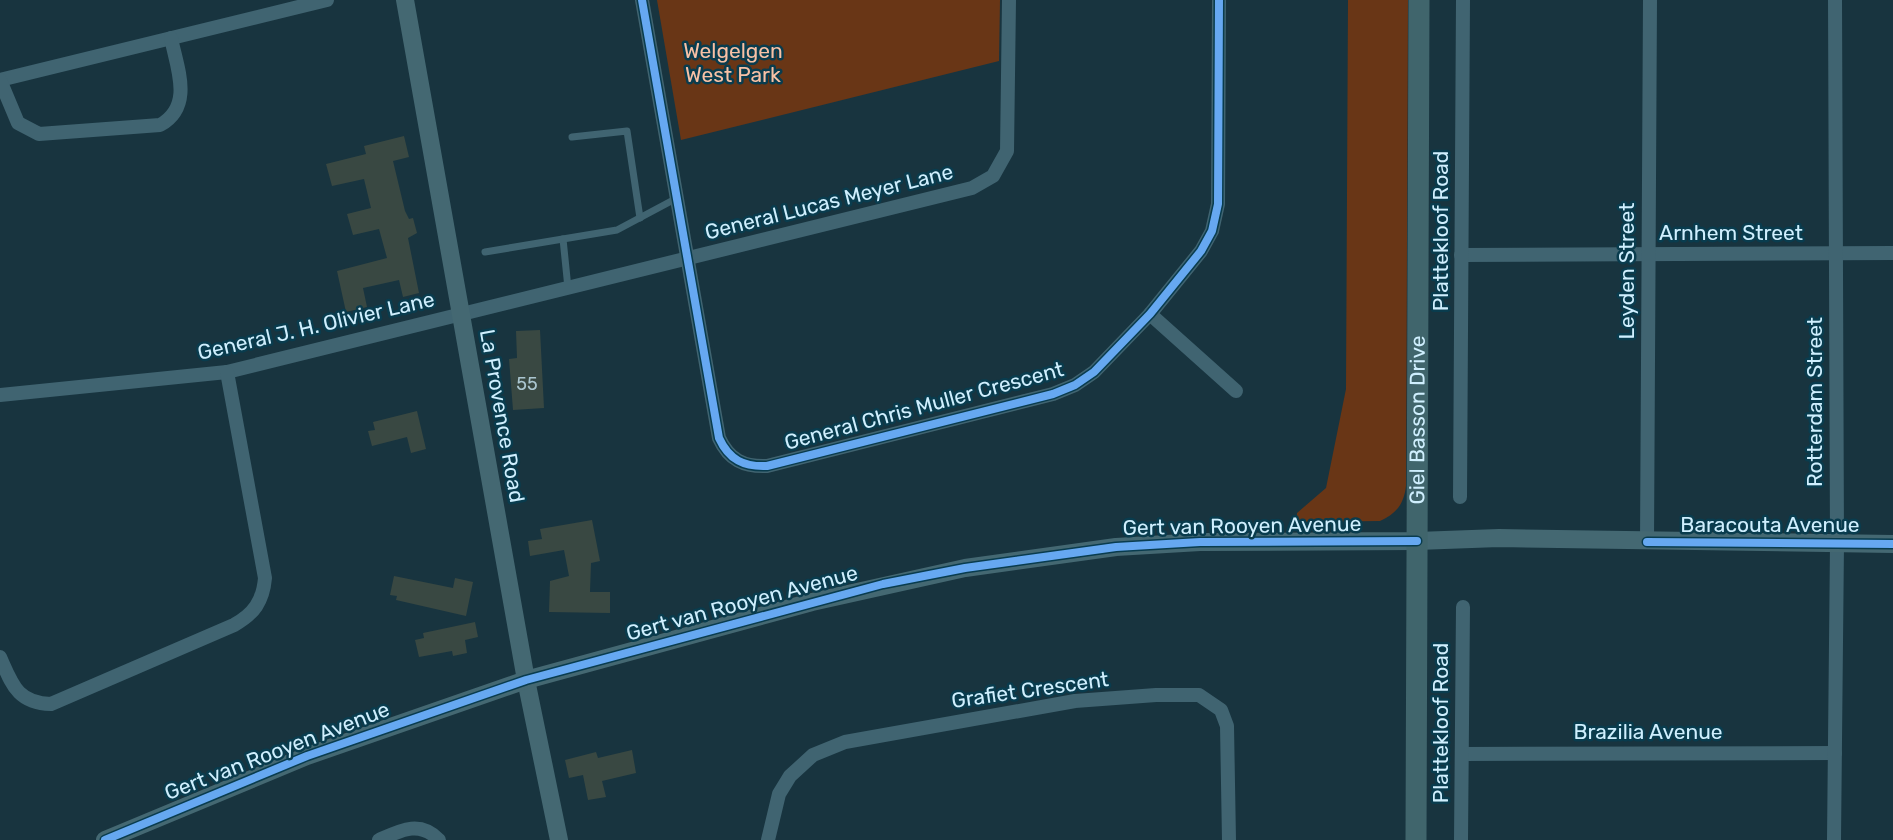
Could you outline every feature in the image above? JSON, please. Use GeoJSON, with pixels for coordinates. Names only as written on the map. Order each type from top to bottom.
{"type":"FeatureCollection","features":[{"type":"Feature","properties":{"kind":"main road","name":"Giel Basson Drive"},"geometry":{"type":"LineString","coordinates":[[1416,840],[1419,0]]}},
{"type":"Feature","properties":{"kind":"street"},"geometry":{"type":"LineString","coordinates":[[171,38],[182,99],[174,115],[160,125],[39,134],[18,123],[0,80],[171,38],[327,0]]}},
{"type":"Feature","properties":{"kind":"street","name":"La Provence Road"},"geometry":{"type":"LineString","coordinates":[[405,0],[526,680],[559,840]]}},
{"type":"Feature","properties":{"kind":"street","name":"General Chris Muller Crescent"},"geometry":{"type":"LineString","coordinates":[[642,0],[719,438],[730,456],[741,464],[753,466],[767,466],[1053,394],[1075,385],[1094,372],[1150,314],[1202,251],[1212,231],[1216,213],[1219,0]]}},
{"type":"Feature","properties":{"kind":"street","name":"General Lucas Meyer Lane"},"geometry":{"type":"LineString","coordinates":[[462,314],[985,183],[999,168],[1007,151],[1009,0]]}},
{"type":"Feature","properties":{"kind":"street","name":"Plattekloof Road"},"geometry":{"type":"LineString","coordinates":[[1460,497],[1463,0]]}},
{"type":"Feature","properties":{"kind":"street","name":"Leyden Street"},"geometry":{"type":"LineString","coordinates":[[1647,542],[1650,0]]}},
{"type":"Feature","properties":{"kind":"street","name":"Rotterdam Street"},"geometry":{"type":"LineString","coordinates":[[1834,840],[1837,544],[1835,0]]}},
{"type":"Feature","properties":{"kind":"street","name":"Arnhem Street"},"geometry":{"type":"LineString","coordinates":[[1461,255],[1893,253]]}},
{"type":"Feature","properties":{"kind":"street","name":"General J. H. Olivier Lane"},"geometry":{"type":"LineString","coordinates":[[0,395],[227,372],[462,314]]}},
{"type":"Feature","properties":{"kind":"street"},"geometry":{"type":"LineString","coordinates":[[1150,314],[1236,391]]}},
{"type":"Feature","properties":{"kind":"street"},"geometry":{"type":"LineString","coordinates":[[0,657],[21,695],[37,703],[51,704],[234,625],[247,618],[256,608],[264,591],[265,578],[227,372]]}},
{"type":"Feature","properties":{"kind":"street","name":"Baracouta Avenue"},"geometry":{"type":"LineString","coordinates":[[1417,541],[1499,538],[1893,544]]}},
{"type":"Feature","properties":{"kind":"street","name":"Gert van Rooyen Avenue"},"geometry":{"type":"LineString","coordinates":[[105,840],[307,756],[526,680],[883,584],[1036,556],[1116,547],[1200,542],[1417,541]]}},
{"type":"Feature","properties":{"kind":"street","name":"Plattekloof Road"},"geometry":{"type":"LineString","coordinates":[[1461,840],[1462,607]]}},
{"type":"Feature","properties":{"kind":"street","name":"Grafiet Crescent"},"geometry":{"type":"LineString","coordinates":[[768,840],[779,794],[790,776],[802,763],[830,746],[898,731],[1075,701],[1199,695],[1221,710],[1227,726],[1229,840]]}},
{"type":"Feature","properties":{"kind":"street","name":"Brazilia Avenue"},"geometry":{"type":"LineString","coordinates":[[1462,754],[1834,753]]}},
{"type":"Feature","properties":{"kind":"street"},"geometry":{"type":"LineString","coordinates":[[379,840],[406,828],[424,828],[439,840]]}},
{"type":"Feature","properties":{"kind":"lane"},"geometry":{"type":"LineString","coordinates":[[572,137],[627,131],[640,218]]}},
{"type":"Feature","properties":{"kind":"lane"},"geometry":{"type":"LineString","coordinates":[[485,252],[616,230],[677,198]]}},
{"type":"Feature","properties":{"kind":"lane"},"geometry":{"type":"LineString","coordinates":[[563,239],[568,288]]}},
{"type":"Feature","properties":{"kind":"green space","name":"Welgelgen West Park"},"geometry":{"type":"Polygon","coordinates":[[[657,0],[1000,0],[999,61],[681,140],[657,0]]]}},
{"type":"Feature","properties":{"kind":"green space"},"geometry":{"type":"Polygon","coordinates":[[[1348,0],[1408,0],[1406,486],[1398,508],[1380,521],[1297,522],[1297,513],[1326,488],[1346,389],[1348,0]]]}},
{"type":"Feature","properties":{"kind":"building"},"geometry":{"type":"Polygon","coordinates":[[[404,136],[409,157],[393,161],[405,211],[409,219],[413,218],[417,233],[408,238],[419,293],[403,297],[399,280],[363,288],[367,307],[346,312],[337,271],[387,258],[379,229],[353,235],[347,214],[371,208],[364,179],[332,186],[326,164],[366,154],[364,146],[404,136]]]}},
{"type":"Feature","properties":{"kind":"building"},"geometry":{"type":"Polygon","coordinates":[[[540,330],[544,408],[513,410],[509,359],[517,358],[516,331],[540,330]]]}},
{"type":"Feature","properties":{"kind":"building"},"geometry":{"type":"Polygon","coordinates":[[[417,411],[426,449],[411,453],[407,437],[372,446],[368,431],[375,430],[373,422],[417,411]]]}},
{"type":"Feature","properties":{"kind":"building"},"geometry":{"type":"Polygon","coordinates":[[[592,520],[600,561],[591,563],[590,592],[610,592],[610,613],[549,612],[550,581],[569,576],[564,550],[530,556],[528,541],[542,539],[540,529],[592,520]]]}},
{"type":"Feature","properties":{"kind":"building"},"geometry":{"type":"Polygon","coordinates":[[[394,576],[453,588],[455,578],[473,582],[466,616],[396,600],[397,596],[390,595],[394,576]]]}},
{"type":"Feature","properties":{"kind":"building"},"geometry":{"type":"Polygon","coordinates":[[[475,622],[478,637],[465,640],[467,653],[453,656],[452,651],[419,657],[415,640],[424,638],[423,633],[475,622]]]}},
{"type":"Feature","properties":{"kind":"building"},"geometry":{"type":"Polygon","coordinates":[[[632,750],[636,773],[602,781],[606,797],[588,800],[583,775],[569,778],[565,760],[596,752],[598,758],[632,750]]]}},
{"type":"Feature","properties":{"kind":"cycle path"},"geometry":{"type":"LineString","coordinates":[[642,0],[719,438],[727,452],[738,461],[767,466],[1053,394],[1075,385],[1094,372],[1150,314],[1201,251],[1212,231],[1218,204],[1219,0]]}},
{"type":"Feature","properties":{"kind":"cycle path"},"geometry":{"type":"LineString","coordinates":[[105,840],[307,756],[526,680],[883,584],[965,568],[1116,547],[1200,542],[1417,541]]}},
{"type":"Feature","properties":{"kind":"cycle path"},"geometry":{"type":"LineString","coordinates":[[1647,542],[1893,544]]}}]}
